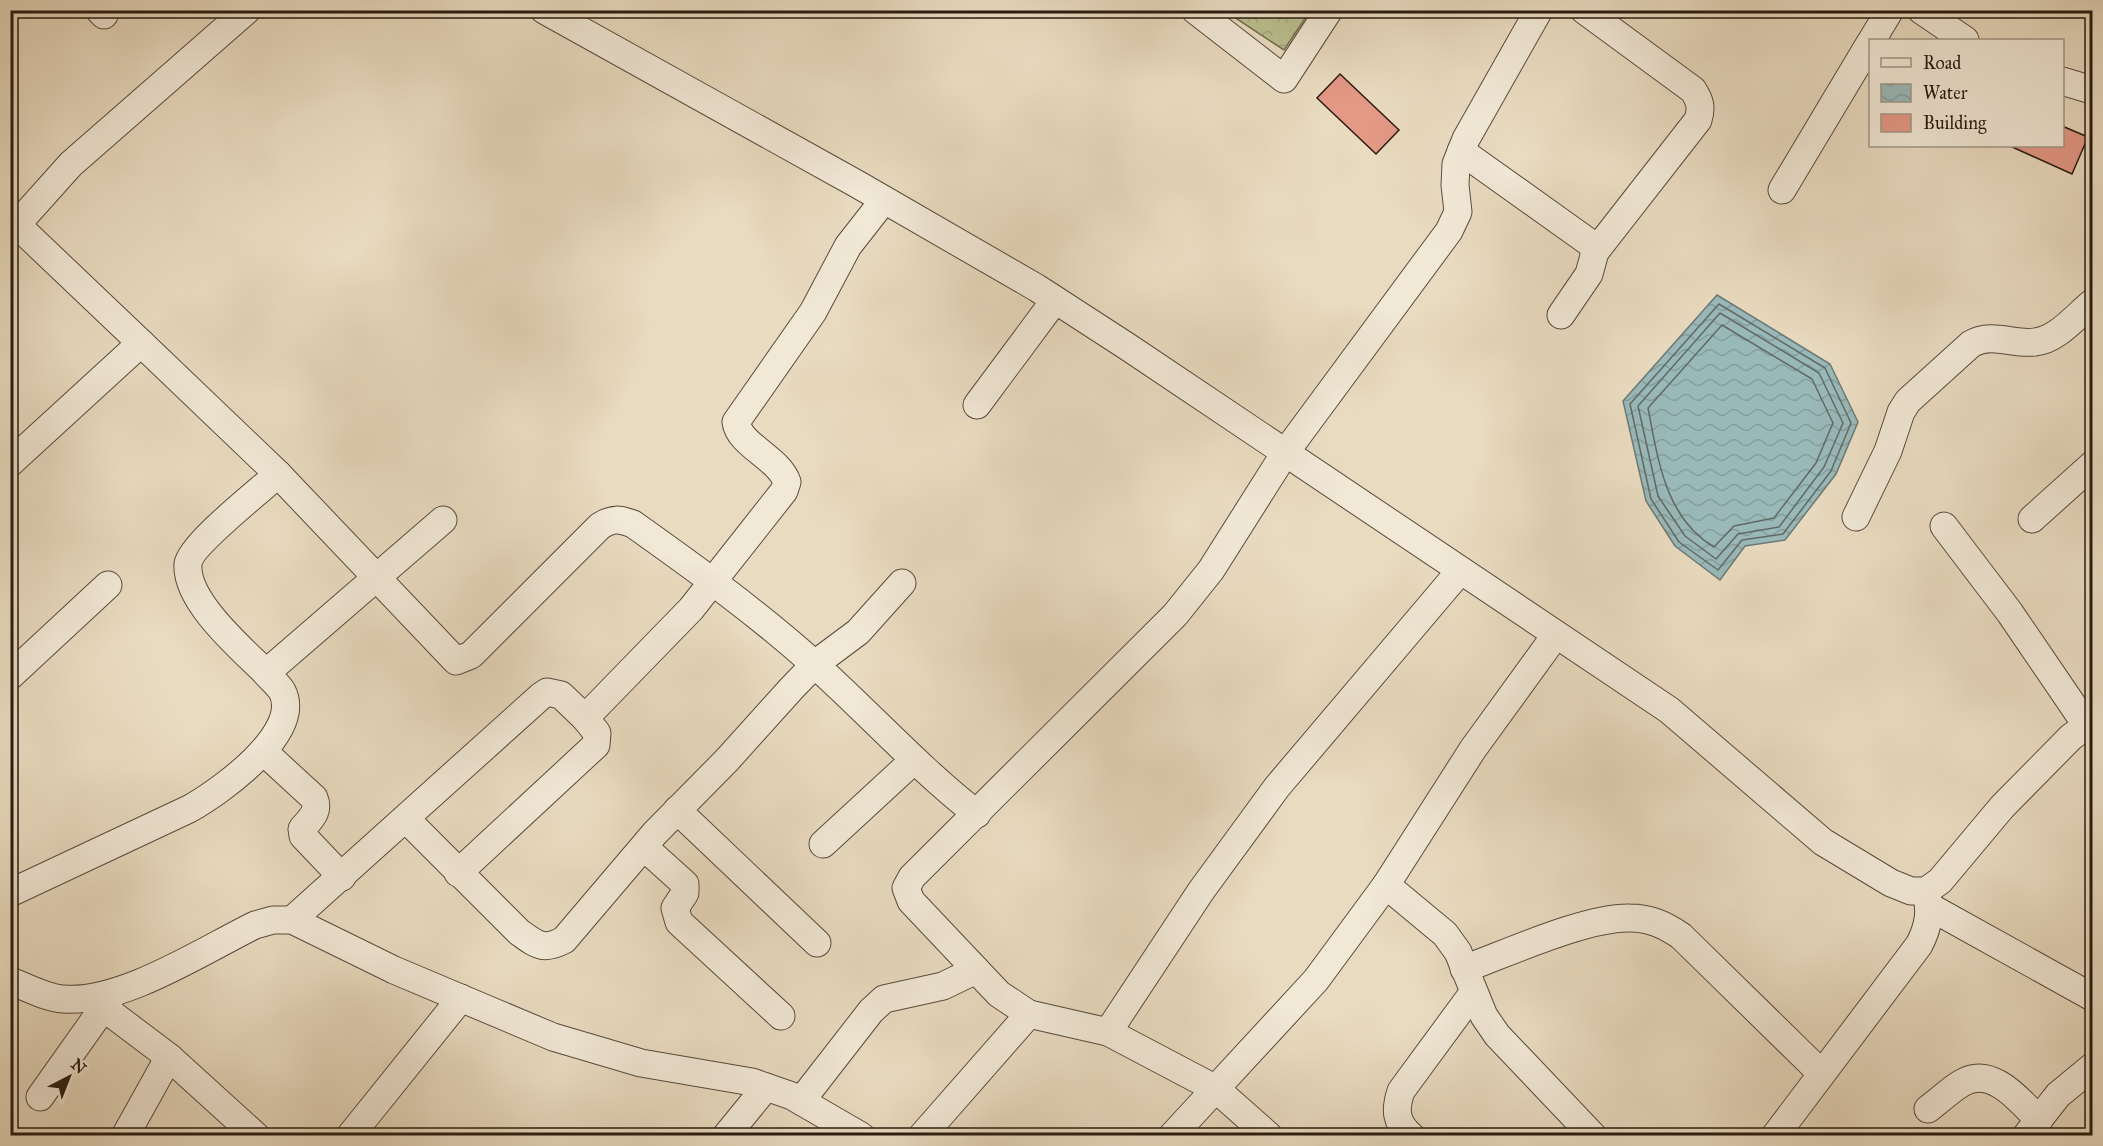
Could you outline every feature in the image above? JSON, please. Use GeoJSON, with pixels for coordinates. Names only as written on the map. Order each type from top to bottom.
{"type":"FeatureCollection","features":[{"type":"Feature","properties":{"kind":"street"},"geometry":{"type":"LineString","coordinates":[[247,10],[71,164],[14,228],[141,343],[278,474],[456,661],[471,655],[609,520],[620,519],[633,524],[713,582],[815,664],[913,761],[977,814]]}},
{"type":"Feature","properties":{"kind":"street"},"geometry":{"type":"LineString","coordinates":[[544,10],[884,200],[1055,300],[1669,710],[1823,842],[1891,883],[1928,899],[2092,997]]}},
{"type":"Feature","properties":{"kind":"street"},"geometry":{"type":"LineString","coordinates":[[1195,10],[1284,79],[1329,10]]}},
{"type":"Feature","properties":{"kind":"street"},"geometry":{"type":"LineString","coordinates":[[1269,1136],[1216,1089],[1108,1032],[1029,1014],[999,994],[920,912],[906,888],[912,878],[1077,710],[1126,666],[1175,615],[1211,570],[1285,453],[1449,231],[1458,212],[1455,185],[1456,164],[1461,151],[1539,10]]}},
{"type":"Feature","properties":{"kind":"street"},"geometry":{"type":"LineString","coordinates":[[1561,315],[1589,274],[1595,252],[1698,120],[1701,110],[1693,90],[1584,10]]}},
{"type":"Feature","properties":{"kind":"street"},"geometry":{"type":"LineString","coordinates":[[1873,39],[1890,10]]}},
{"type":"Feature","properties":{"kind":"street"},"geometry":{"type":"LineString","coordinates":[[1921,10],[1964,39]]}},
{"type":"Feature","properties":{"kind":"street"},"geometry":{"type":"LineString","coordinates":[[1782,190],[1869,45]]}},
{"type":"Feature","properties":{"kind":"street"},"geometry":{"type":"LineString","coordinates":[[2064,82],[2092,90]]}},
{"type":"Feature","properties":{"kind":"street"},"geometry":{"type":"LineString","coordinates":[[1461,151],[1578,233],[1590,243],[1595,252]]}},
{"type":"Feature","properties":{"kind":"street"},"geometry":{"type":"LineString","coordinates":[[585,718],[691,609],[784,491],[787,482],[780,469],[741,434],[736,422],[813,312],[848,246],[884,200]]}},
{"type":"Feature","properties":{"kind":"street"},"geometry":{"type":"LineString","coordinates":[[977,405],[1055,300]]}},
{"type":"Feature","properties":{"kind":"street"},"geometry":{"type":"LineString","coordinates":[[1856,517],[1888,451],[1901,412],[1908,402],[1971,344],[1982,338],[2037,342],[2050,338],[2092,303]]}},
{"type":"Feature","properties":{"kind":"street"},"geometry":{"type":"LineString","coordinates":[[10,463],[141,343]]}},
{"type":"Feature","properties":{"kind":"street"},"geometry":{"type":"LineString","coordinates":[[2032,519],[2092,465]]}},
{"type":"Feature","properties":{"kind":"street"},"geometry":{"type":"LineString","coordinates":[[10,893],[206,800],[264,752],[277,735],[284,702],[282,692],[206,610],[191,578],[188,563],[208,536],[278,474]]}},
{"type":"Feature","properties":{"kind":"street"},"geometry":{"type":"LineString","coordinates":[[266,673],[443,520]]}},
{"type":"Feature","properties":{"kind":"street"},"geometry":{"type":"LineString","coordinates":[[1775,1136],[1919,945],[1927,930],[1928,899],[1940,881],[2002,807],[2071,737],[2090,724],[1944,526]]}},
{"type":"Feature","properties":{"kind":"street"},"geometry":{"type":"LineString","coordinates":[[1108,1032],[1202,891],[1276,787],[1460,571]]}},
{"type":"Feature","properties":{"kind":"street"},"geometry":{"type":"LineString","coordinates":[[406,819],[519,932],[537,945],[551,947],[564,940],[677,810],[815,664],[847,642],[902,583]]}},
{"type":"Feature","properties":{"kind":"street"},"geometry":{"type":"LineString","coordinates":[[10,676],[108,585]]}},
{"type":"Feature","properties":{"kind":"street"},"geometry":{"type":"LineString","coordinates":[[1172,1136],[1316,980],[1386,885],[1473,749],[1555,636]]}},
{"type":"Feature","properties":{"kind":"street"},"geometry":{"type":"LineString","coordinates":[[292,920],[342,878],[547,692],[561,695],[597,733],[599,738],[596,745],[458,873]]}},
{"type":"Feature","properties":{"kind":"street"},"geometry":{"type":"LineString","coordinates":[[264,752],[314,798],[317,805],[315,812],[302,830],[303,836],[342,878]]}},
{"type":"Feature","properties":{"kind":"street"},"geometry":{"type":"LineString","coordinates":[[823,844],[913,761]]}},
{"type":"Feature","properties":{"kind":"street"},"geometry":{"type":"LineString","coordinates":[[677,810],[817,943]]}},
{"type":"Feature","properties":{"kind":"street"},"geometry":{"type":"LineString","coordinates":[[644,847],[685,884],[685,893],[675,908],[679,922],[781,1016]]}},
{"type":"Feature","properties":{"kind":"street"},"geometry":{"type":"LineString","coordinates":[[1386,885],[1445,934],[1458,952],[1484,1016],[1497,1035],[1593,1136]]}},
{"type":"Feature","properties":{"kind":"street"},"geometry":{"type":"LineString","coordinates":[[1411,1136],[1397,1116],[1396,1106],[1401,1091],[1468,981],[1575,929],[1629,918],[1650,920],[1667,926],[1681,936],[1821,1073]]}},
{"type":"Feature","properties":{"kind":"street"},"geometry":{"type":"LineString","coordinates":[[10,981],[60,999],[109,1000],[255,925],[273,920],[292,920],[394,970],[553,1037],[593,1051],[766,1087],[801,1101],[861,1136]]}},
{"type":"Feature","properties":{"kind":"street"},"geometry":{"type":"LineString","coordinates":[[801,1101],[871,1011],[884,999],[943,986],[976,970]]}},
{"type":"Feature","properties":{"kind":"street"},"geometry":{"type":"LineString","coordinates":[[350,1136],[461,998]]}},
{"type":"Feature","properties":{"kind":"street"},"geometry":{"type":"LineString","coordinates":[[109,1000],[256,1136]]}},
{"type":"Feature","properties":{"kind":"street"},"geometry":{"type":"LineString","coordinates":[[40,1097],[109,1000]]}},
{"type":"Feature","properties":{"kind":"street"},"geometry":{"type":"LineString","coordinates":[[922,1136],[1029,1014]]}},
{"type":"Feature","properties":{"kind":"street"},"geometry":{"type":"LineString","coordinates":[[125,1136],[169,1057]]}},
{"type":"Feature","properties":{"kind":"street"},"geometry":{"type":"LineString","coordinates":[[1928,1109],[1962,1083],[1975,1077],[1990,1080],[2007,1089],[2033,1128],[2058,1095],[2092,1067]]}},
{"type":"Feature","properties":{"kind":"street"},"geometry":{"type":"LineString","coordinates":[[726,1136],[766,1087]]}},
{"type":"Feature","properties":{"kind":"green space"},"geometry":{"type":"Polygon","coordinates":[[[1225,11],[1310,11],[1284,50],[1225,11]]]}},
{"type":"Feature","properties":{"kind":"water"},"geometry":{"type":"Polygon","coordinates":[[[1717,295],[1830,364],[1858,422],[1836,474],[1785,540],[1745,546],[1720,580],[1675,546],[1646,501],[1623,401],[1717,295]]]}},
{"type":"Feature","properties":{"kind":"building"},"geometry":{"type":"Polygon","coordinates":[[[1340,74],[1399,130],[1376,154],[1317,98],[1340,74]]]}},
{"type":"Feature","properties":{"kind":"building"},"geometry":{"type":"Polygon","coordinates":[[[2064,127],[2088,137],[2072,174],[2012,147],[2064,147],[2064,127]]]}}]}
